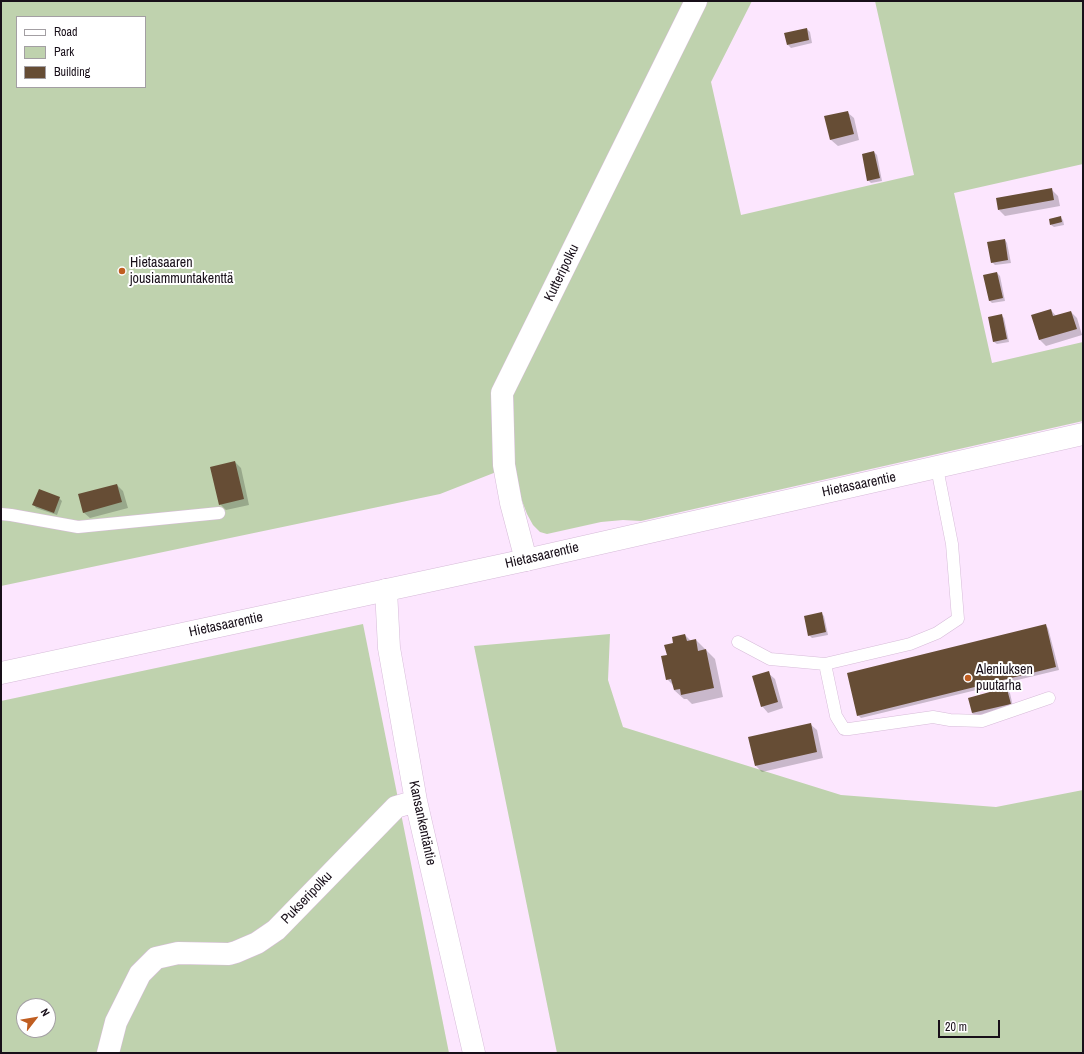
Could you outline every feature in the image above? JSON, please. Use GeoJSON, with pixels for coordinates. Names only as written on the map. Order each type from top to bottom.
{"type":"FeatureCollection","features":[{"type":"Feature","properties":{"kind":"street","name":"Kutteripolku"},"geometry":{"type":"LineString","coordinates":[[526,560],[504,465],[502,393],[696,1]]}},
{"type":"Feature","properties":{"kind":"street","name":"Hietasaarentie"},"geometry":{"type":"LineString","coordinates":[[1,673],[526,560],[1083,434]]}},
{"type":"Feature","properties":{"kind":"street","name":"Kansankentäntie"},"geometry":{"type":"LineString","coordinates":[[386,590],[389,648],[416,801],[474,1053]]}},
{"type":"Feature","properties":{"kind":"street","name":"Pukseripolku"},"geometry":{"type":"LineString","coordinates":[[108,1053],[116,1022],[140,974],[156,958],[178,953],[228,954],[257,943],[276,930],[396,807],[416,801]]}},
{"type":"Feature","properties":{"kind":"lane"},"geometry":{"type":"LineString","coordinates":[[738,642],[770,659],[825,664],[910,644],[937,633],[958,619],[952,544],[937,468]]}},
{"type":"Feature","properties":{"kind":"lane"},"geometry":{"type":"LineString","coordinates":[[1,514],[78,527],[219,513]]}},
{"type":"Feature","properties":{"kind":"lane"},"geometry":{"type":"LineString","coordinates":[[825,664],[836,716],[844,729],[933,717],[950,720],[982,721],[1049,698]]}},
{"type":"Feature","properties":{"kind":"green space"},"geometry":{"type":"Polygon","coordinates":[[[1,1],[752,1],[711,82],[741,215],[914,175],[875,1],[1083,1],[1083,164],[954,193],[992,363],[1083,342],[1083,421],[641,521],[623,520],[601,522],[547,534],[540,532],[533,525],[527,514],[509,467],[440,494],[1,586],[1,1]]]}},
{"type":"Feature","properties":{"kind":"green space"},"geometry":{"type":"Polygon","coordinates":[[[363,624],[449,1053],[1,1053],[1,701],[363,624]]]}},
{"type":"Feature","properties":{"kind":"green space"},"geometry":{"type":"Polygon","coordinates":[[[610,634],[608,680],[623,727],[841,795],[996,807],[1083,790],[1083,1053],[557,1053],[474,646],[610,634]]]}},
{"type":"Feature","properties":{"kind":"building"},"geometry":{"type":"Polygon","coordinates":[[[807,28],[809,40],[787,45],[784,33],[807,28]]]}},
{"type":"Feature","properties":{"kind":"building"},"geometry":{"type":"Polygon","coordinates":[[[848,111],[854,134],[830,140],[824,116],[848,111]]]}},
{"type":"Feature","properties":{"kind":"building"},"geometry":{"type":"Polygon","coordinates":[[[874,151],[880,178],[867,181],[862,154],[874,151]]]}},
{"type":"Feature","properties":{"kind":"building"},"geometry":{"type":"Polygon","coordinates":[[[1052,188],[1054,200],[998,210],[996,198],[1052,188]]]}},
{"type":"Feature","properties":{"kind":"building"},"geometry":{"type":"Polygon","coordinates":[[[1061,216],[1062,222],[1050,225],[1049,219],[1061,216]]]}},
{"type":"Feature","properties":{"kind":"building"},"geometry":{"type":"Polygon","coordinates":[[[1005,239],[1008,260],[991,263],[987,242],[1005,239]]]}},
{"type":"Feature","properties":{"kind":"building"},"geometry":{"type":"Polygon","coordinates":[[[997,272],[1003,298],[989,301],[983,275],[997,272]]]}},
{"type":"Feature","properties":{"kind":"building"},"geometry":{"type":"Polygon","coordinates":[[[1051,309],[1053,316],[1071,311],[1077,329],[1039,340],[1031,315],[1051,309]]]}},
{"type":"Feature","properties":{"kind":"building"},"geometry":{"type":"Polygon","coordinates":[[[1002,314],[1007,339],[993,342],[988,317],[1002,314]]]}},
{"type":"Feature","properties":{"kind":"building"},"geometry":{"type":"Polygon","coordinates":[[[235,461],[244,499],[219,505],[210,467],[235,461]]]}},
{"type":"Feature","properties":{"kind":"building"},"geometry":{"type":"Polygon","coordinates":[[[117,484],[122,502],[83,513],[78,494],[117,484]]]}},
{"type":"Feature","properties":{"kind":"building"},"geometry":{"type":"Polygon","coordinates":[[[39,489],[60,497],[54,513],[32,505],[39,489]]]}},
{"type":"Feature","properties":{"kind":"building"},"geometry":{"type":"Polygon","coordinates":[[[822,612],[826,632],[808,636],[804,616],[822,612]]]}},
{"type":"Feature","properties":{"kind":"building"},"geometry":{"type":"Polygon","coordinates":[[[1046,624],[1056,667],[1003,680],[1005,690],[1007,689],[1011,704],[972,713],[968,698],[997,690],[995,682],[857,716],[847,673],[1046,624]]]}},
{"type":"Feature","properties":{"kind":"building"},"geometry":{"type":"Polygon","coordinates":[[[685,634],[687,641],[696,639],[698,651],[706,649],[714,688],[681,695],[680,689],[674,690],[671,679],[666,680],[661,656],[667,655],[664,645],[673,643],[672,637],[685,634]]]}},
{"type":"Feature","properties":{"kind":"building"},"geometry":{"type":"Polygon","coordinates":[[[769,671],[778,702],[761,707],[752,676],[769,671]]]}},
{"type":"Feature","properties":{"kind":"building"},"geometry":{"type":"Polygon","coordinates":[[[811,723],[817,752],[755,766],[748,737],[811,723]]]}},
{"type":"Feature","properties":{"kind":"place","name":"Hietasaaren jousiammuntakenttä"},"geometry":{"type":"Point","coordinates":[122,271]}},
{"type":"Feature","properties":{"kind":"place","name":"Aleniuksen puutarha"},"geometry":{"type":"Point","coordinates":[968,678]}}]}
